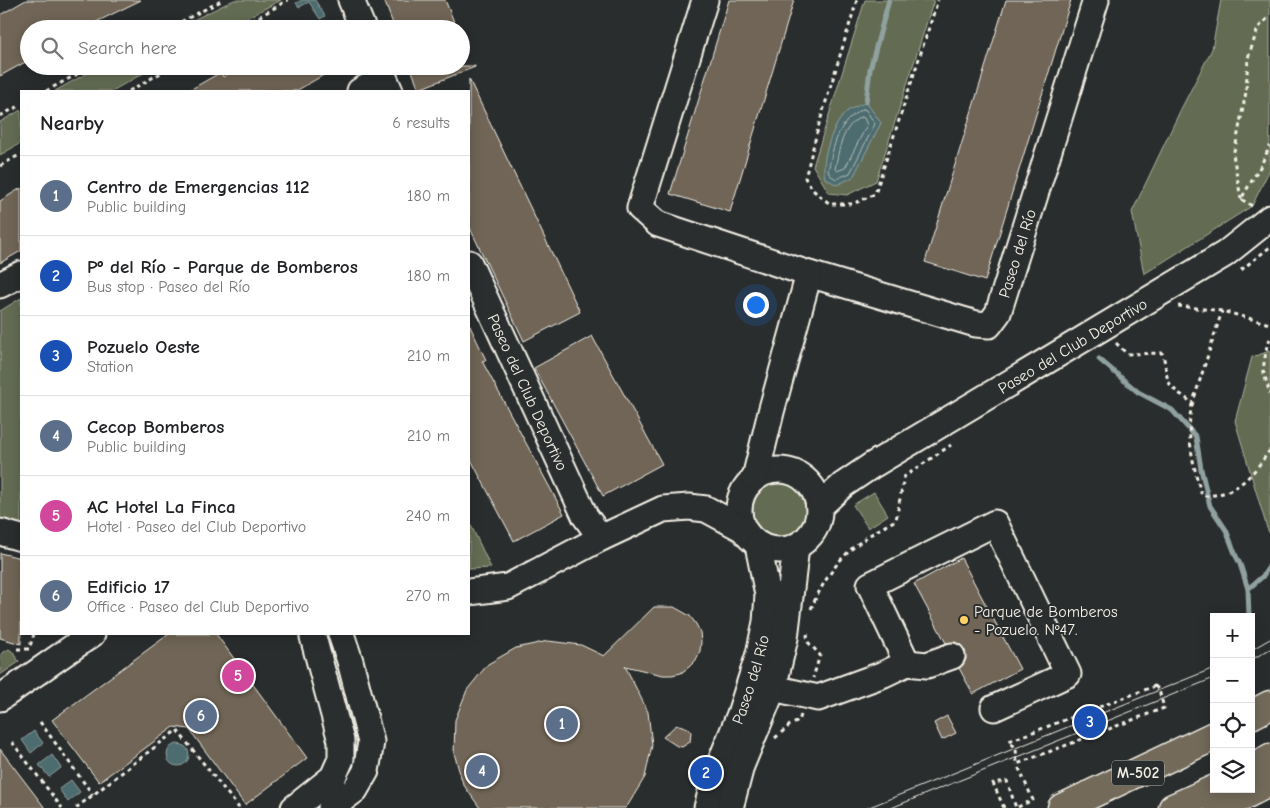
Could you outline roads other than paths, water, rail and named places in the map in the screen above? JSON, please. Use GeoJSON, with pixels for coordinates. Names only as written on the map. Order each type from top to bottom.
{"type":"FeatureCollection","features":[{"type":"Feature","properties":{"kind":"highway"},"geometry":{"type":"LineString","coordinates":[[1255,713],[1270,705]]}},
{"type":"Feature","properties":{"kind":"highway","name":"M-502"},"geometry":{"type":"LineString","coordinates":[[1062,808],[1210,738]]}},
{"type":"Feature","properties":{"kind":"highway"},"geometry":{"type":"LineString","coordinates":[[1255,767],[1270,758]]}},
{"type":"Feature","properties":{"kind":"highway"},"geometry":{"type":"LineString","coordinates":[[1219,808],[1270,782]]}},
{"type":"Feature","properties":{"kind":"highway","name":"M-502"},"geometry":{"type":"LineString","coordinates":[[1173,808],[1210,791]]}},
{"type":"Feature","properties":{"kind":"street"},"geometry":{"type":"LineString","coordinates":[[351,0],[359,20]]}},
{"type":"Feature","properties":{"kind":"street","name":"Paseo del Río"},"geometry":{"type":"LineString","coordinates":[[705,0],[640,208],[658,224],[809,274],[976,324],[989,325],[998,313],[1096,0]]}},
{"type":"Feature","properties":{"kind":"street"},"geometry":{"type":"LineString","coordinates":[[362,90],[385,79]]}},
{"type":"Feature","properties":{"kind":"street","name":"Paseo del Club Deportivo"},"geometry":{"type":"LineString","coordinates":[[819,507],[843,485],[871,466],[1225,254],[1264,214]]}},
{"type":"Feature","properties":{"kind":"street","name":"Paseo del Club Deportivo"},"geometry":{"type":"LineString","coordinates":[[470,265],[594,530]]}},
{"type":"Feature","properties":{"kind":"street"},"geometry":{"type":"LineString","coordinates":[[751,537],[739,516],[739,502],[750,484],[809,274]]}},
{"type":"Feature","properties":{"kind":"street"},"geometry":{"type":"LineString","coordinates":[[0,286],[20,275]]}},
{"type":"Feature","properties":{"kind":"street"},"geometry":{"type":"LineString","coordinates":[[771,412],[773,446],[790,472]]}},
{"type":"Feature","properties":{"kind":"street","name":"Paseo del Club Deportivo"},"geometry":{"type":"LineString","coordinates":[[790,472],[835,476],[871,466]]}},
{"type":"Feature","properties":{"kind":"street"},"geometry":{"type":"LineString","coordinates":[[470,592],[508,586],[594,530],[663,509],[690,507],[706,509],[770,550],[784,551],[796,547],[806,540],[814,531],[819,519],[816,494],[809,482],[790,472],[772,470],[706,509]]}},
{"type":"Feature","properties":{"kind":"street"},"geometry":{"type":"LineString","coordinates":[[907,663],[870,585],[995,524],[1068,674],[994,708]]}},
{"type":"Feature","properties":{"kind":"street"},"geometry":{"type":"LineString","coordinates":[[0,532],[20,538]]}},
{"type":"Feature","properties":{"kind":"street","name":"Paseo del Río"},"geometry":{"type":"LineString","coordinates":[[730,808],[762,684],[768,595],[751,537]]}},
{"type":"Feature","properties":{"kind":"street","name":"Paseo del Río"},"geometry":{"type":"LineString","coordinates":[[707,808],[715,776],[740,714],[762,684],[785,638],[796,547]]}},
{"type":"Feature","properties":{"kind":"street"},"geometry":{"type":"LineString","coordinates":[[0,698],[91,635]]}},
{"type":"Feature","properties":{"kind":"street"},"geometry":{"type":"LineString","coordinates":[[294,808],[334,777],[340,759],[341,741],[315,635]]}},
{"type":"Feature","properties":{"kind":"street"},"geometry":{"type":"LineString","coordinates":[[331,808],[355,790],[366,771],[371,742],[341,635]]}},
{"type":"Feature","properties":{"kind":"street"},"geometry":{"type":"LineString","coordinates":[[762,684],[818,698],[884,674],[907,663],[926,665],[952,656]]}},
{"type":"Feature","properties":{"kind":"water"},"geometry":{"type":"Polygon","coordinates":[[[302,0],[315,0],[325,16],[320,19],[309,2],[299,7],[296,3],[302,0]]]}},
{"type":"Feature","properties":{"kind":"water"},"geometry":{"type":"Polygon","coordinates":[[[866,102],[881,123],[853,177],[837,185],[825,178],[824,162],[829,142],[843,115],[866,102]]]}},
{"type":"Feature","properties":{"kind":"water"},"geometry":{"type":"Polygon","coordinates":[[[34,731],[43,743],[31,753],[22,740],[34,731]]]}},
{"type":"Feature","properties":{"kind":"water"},"geometry":{"type":"Polygon","coordinates":[[[178,744],[188,751],[189,755],[182,765],[178,766],[168,759],[167,755],[174,745],[178,744]]]}},
{"type":"Feature","properties":{"kind":"water"},"geometry":{"type":"Polygon","coordinates":[[[52,755],[61,768],[49,777],[39,765],[52,755]]]}},
{"type":"Feature","properties":{"kind":"water"},"geometry":{"type":"Polygon","coordinates":[[[71,780],[80,792],[68,802],[59,789],[71,780]]]}},
{"type":"Feature","properties":{"kind":"waterway"},"geometry":{"type":"LineString","coordinates":[[866,102],[870,69],[889,0]]}},
{"type":"Feature","properties":{"kind":"waterway"},"geometry":{"type":"LineString","coordinates":[[1099,359],[1138,392],[1172,410],[1196,437],[1210,506],[1226,530],[1248,589]]}},
{"type":"Feature","properties":{"kind":"waterway"},"geometry":{"type":"LineString","coordinates":[[1249,613],[1248,589],[1263,576],[1270,565]]}},
{"type":"Feature","properties":{"kind":"tram line"},"geometry":{"type":"LineString","coordinates":[[1255,648],[1270,639]]}},
{"type":"Feature","properties":{"kind":"tram line"},"geometry":{"type":"LineString","coordinates":[[1254,658],[1270,649]]}},
{"type":"Feature","properties":{"kind":"tram line"},"geometry":{"type":"LineString","coordinates":[[867,808],[1210,670]]}},
{"type":"Feature","properties":{"kind":"tram line"},"geometry":{"type":"LineString","coordinates":[[891,808],[1210,680]]}},
{"type":"Feature","properties":{"kind":"place","name":"Parque de Bomberos - Pozuelo. Nº47."},"geometry":{"type":"Point","coordinates":[964,620]}},
{"type":"Feature","properties":{"kind":"place","name":"AC Hotel La Finca"},"geometry":{"type":"Point","coordinates":[238,676]}},
{"type":"Feature","properties":{"kind":"place","name":"Edificio 17"},"geometry":{"type":"Point","coordinates":[201,716]}},
{"type":"Feature","properties":{"kind":"place","name":"Pozuelo Oeste"},"geometry":{"type":"Point","coordinates":[1090,722]}},
{"type":"Feature","properties":{"kind":"place","name":"Centro de Emergencias 112"},"geometry":{"type":"Point","coordinates":[562,724]}},
{"type":"Feature","properties":{"kind":"place","name":"Cecop Bomberos"},"geometry":{"type":"Point","coordinates":[482,771]}},
{"type":"Feature","properties":{"kind":"place","name":"Pº del Río - Parque de Bomberos"},"geometry":{"type":"Point","coordinates":[706,773]}}]}
